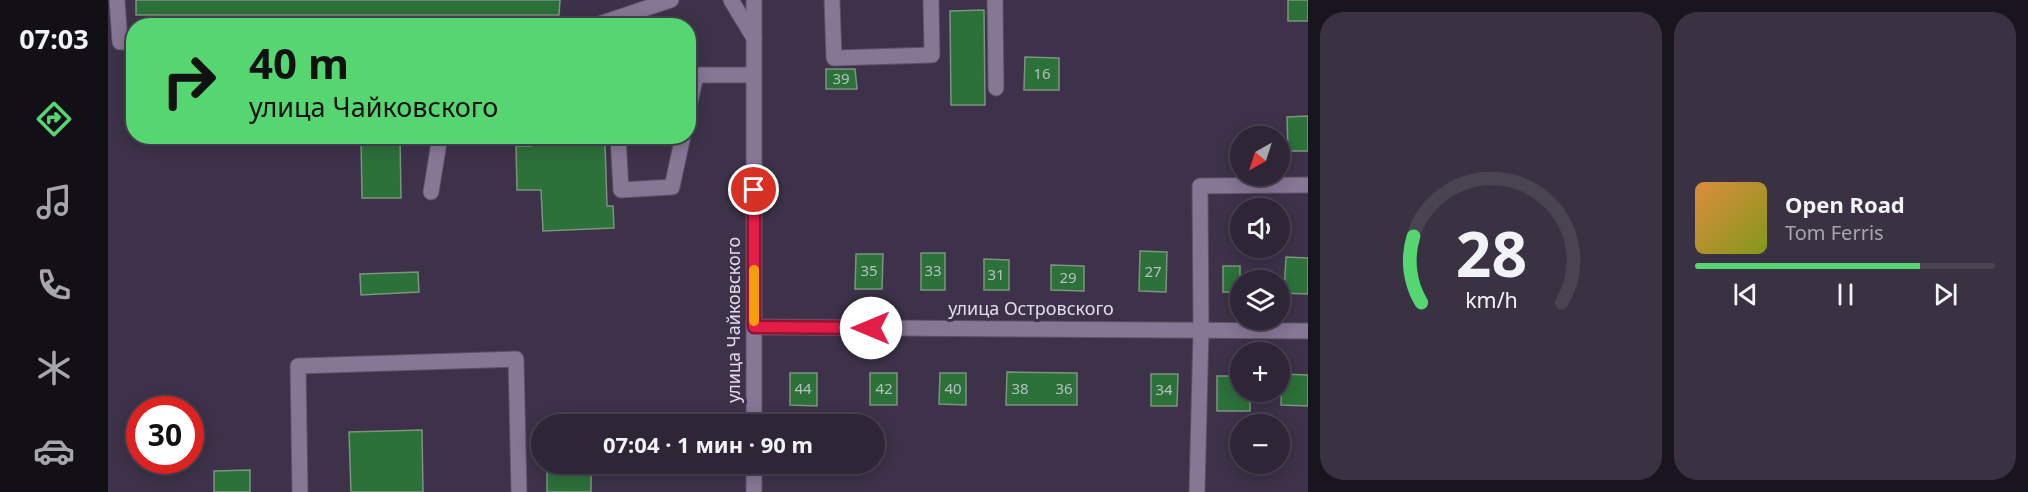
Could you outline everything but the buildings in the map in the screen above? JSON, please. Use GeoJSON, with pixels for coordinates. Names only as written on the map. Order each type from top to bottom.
{"type":"FeatureCollection","features":[{"type":"Feature","properties":{"kind":"street"},"geometry":{"type":"LineString","coordinates":[[117,0],[120,42],[126,42]]}},
{"type":"Feature","properties":{"kind":"street"},"geometry":{"type":"LineString","coordinates":[[617,18],[671,0]]}},
{"type":"Feature","properties":{"kind":"street"},"geometry":{"type":"LineString","coordinates":[[731,0],[755,39]]}},
{"type":"Feature","properties":{"kind":"street","name":"улица Чайковского"},"geometry":{"type":"LineString","coordinates":[[754,0],[754,414]]}},
{"type":"Feature","properties":{"kind":"street"},"geometry":{"type":"LineString","coordinates":[[832,0],[834,58],[932,55],[931,0]]}},
{"type":"Feature","properties":{"kind":"street"},"geometry":{"type":"LineString","coordinates":[[995,0],[996,88]]}},
{"type":"Feature","properties":{"kind":"street"},"geometry":{"type":"LineString","coordinates":[[696,75],[754,75]]}},
{"type":"Feature","properties":{"kind":"street"},"geometry":{"type":"LineString","coordinates":[[431,192],[439,144]]}},
{"type":"Feature","properties":{"kind":"street"},"geometry":{"type":"LineString","coordinates":[[618,144],[621,190],[672,187],[681,144]]}},
{"type":"Feature","properties":{"kind":"street"},"geometry":{"type":"LineString","coordinates":[[1197,492],[1201,330],[1200,186],[1308,185]]}},
{"type":"Feature","properties":{"kind":"street","name":"улица Островского"},"geometry":{"type":"LineString","coordinates":[[754,327],[1308,331]]}},
{"type":"Feature","properties":{"kind":"street"},"geometry":{"type":"LineString","coordinates":[[300,492],[298,366],[516,359],[519,492]]}},
{"type":"Feature","properties":{"kind":"street"},"geometry":{"type":"LineString","coordinates":[[754,474],[754,492]]}},
{"type":"Feature","properties":{"kind":"slow traffic"},"geometry":{"type":"LineString","coordinates":[[754,270],[754,321]]}},
{"type":"Feature","properties":{"kind":"route"},"geometry":{"type":"LineString","coordinates":[[754,190],[754,327],[871,328]]}}]}
